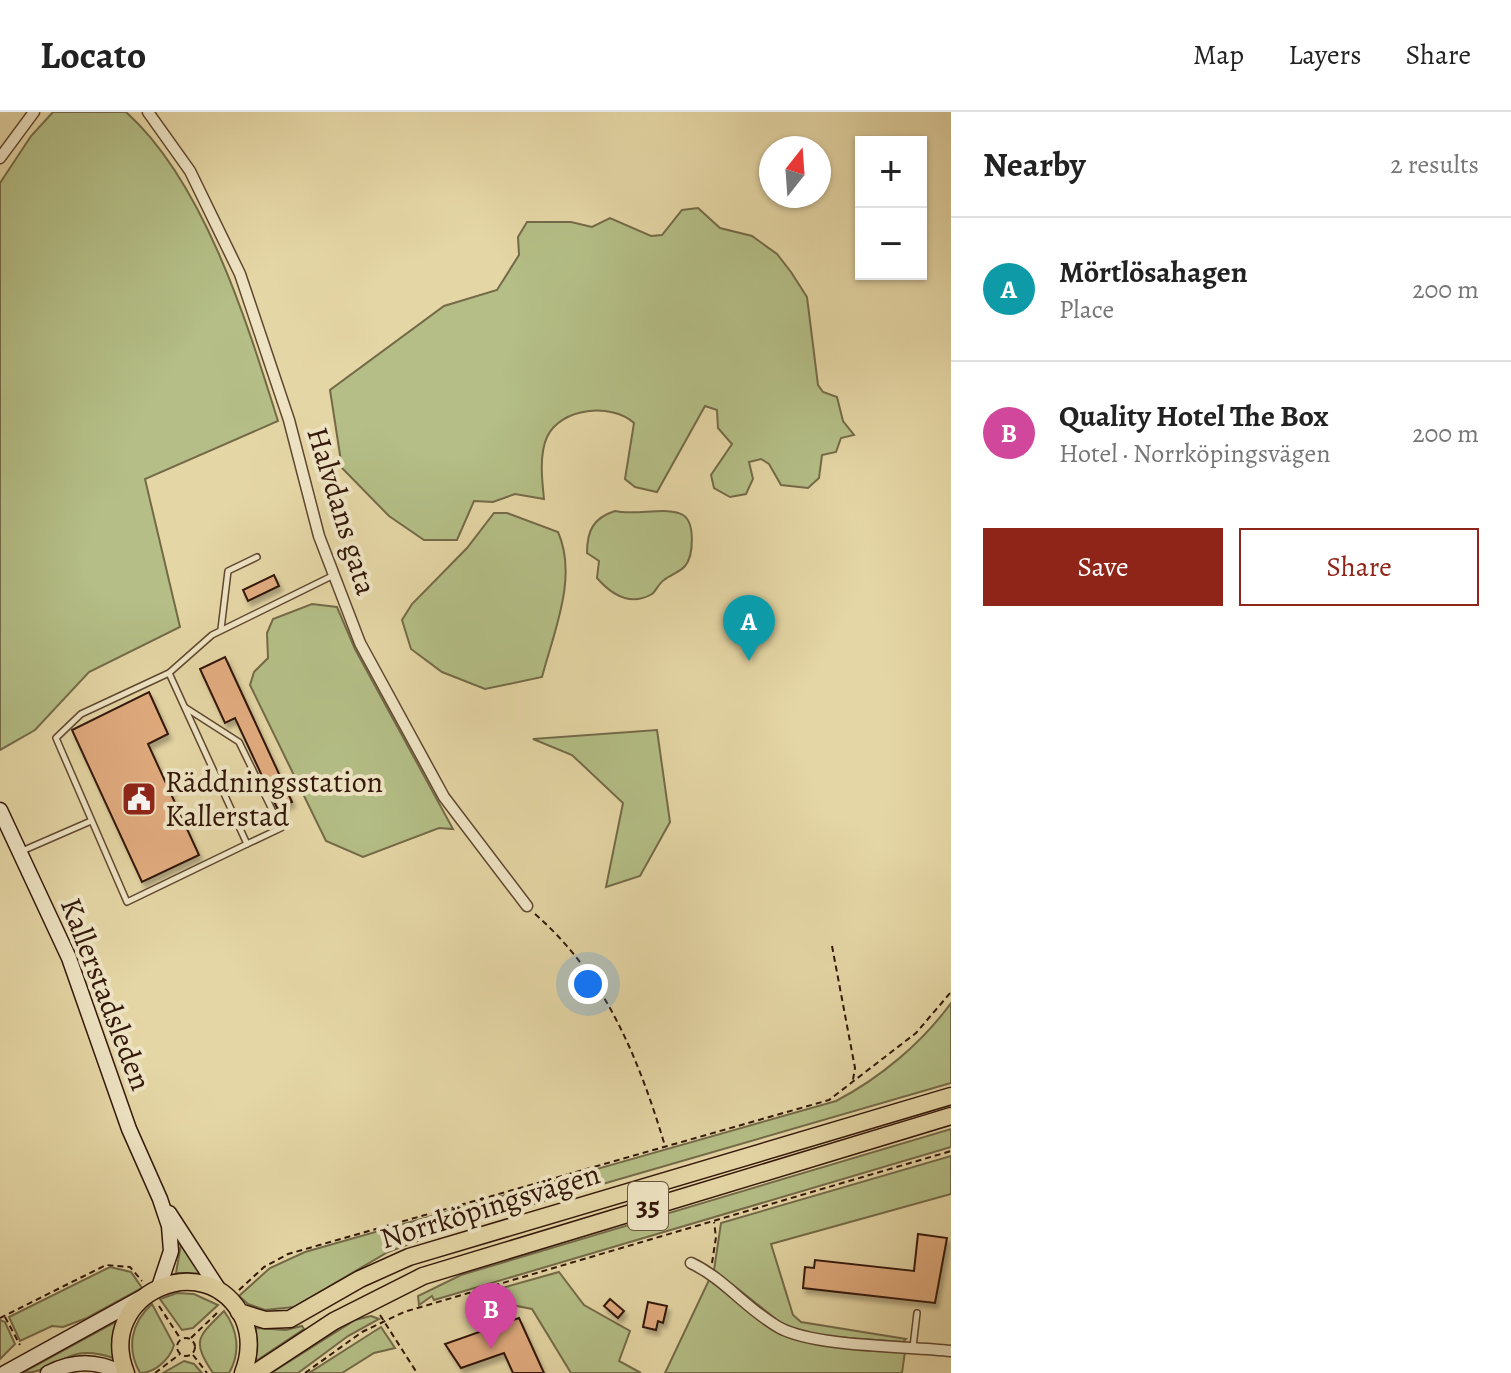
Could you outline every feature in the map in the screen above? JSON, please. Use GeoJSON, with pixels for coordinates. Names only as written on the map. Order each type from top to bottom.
{"type":"FeatureCollection","features":[{"type":"Feature","properties":{"kind":"main road","name":"Kallerstadsleden"},"geometry":{"type":"LineString","coordinates":[[0,810],[69,958],[129,1129],[169,1226],[171,1251],[151,1293]]}},
{"type":"Feature","properties":{"kind":"main road","name":"Norrköpingsvägen"},"geometry":{"type":"LineString","coordinates":[[239,1312],[273,1321],[290,1319],[360,1279],[420,1253],[951,1096]]}},
{"type":"Feature","properties":{"kind":"main road","name":"Norrköpingsvägen"},"geometry":{"type":"LineString","coordinates":[[255,1373],[342,1317],[423,1276],[951,1116]]}},
{"type":"Feature","properties":{"kind":"main road","name":"Kallerstadsleden"},"geometry":{"type":"LineString","coordinates":[[160,1199],[226,1298]]}},
{"type":"Feature","properties":{"kind":"main road"},"geometry":{"type":"LineString","coordinates":[[5,1373],[151,1293],[186,1282],[226,1298],[239,1312],[249,1340],[243,1373]]}},
{"type":"Feature","properties":{"kind":"main road"},"geometry":{"type":"LineString","coordinates":[[48,1373],[68,1365],[88,1362],[124,1373],[121,1334],[127,1318],[151,1293]]}},
{"type":"Feature","properties":{"kind":"street"},"geometry":{"type":"LineString","coordinates":[[0,158],[34,112]]}},
{"type":"Feature","properties":{"kind":"street","name":"Halvdans gata"},"geometry":{"type":"LineString","coordinates":[[148,112],[190,171],[240,274],[277,378],[332,576],[360,643],[444,797],[527,906]]}},
{"type":"Feature","properties":{"kind":"street"},"geometry":{"type":"LineString","coordinates":[[691,1263],[708,1271],[782,1329],[816,1338],[951,1351]]}},
{"type":"Feature","properties":{"kind":"lane"},"geometry":{"type":"LineString","coordinates":[[221,630],[228,571],[257,557]]}},
{"type":"Feature","properties":{"kind":"lane"},"geometry":{"type":"LineString","coordinates":[[185,707],[239,742],[281,828],[127,902],[56,738],[81,714],[169,673],[221,630],[332,576]]}},
{"type":"Feature","properties":{"kind":"lane"},"geometry":{"type":"LineString","coordinates":[[169,673],[247,844]]}},
{"type":"Feature","properties":{"kind":"lane"},"geometry":{"type":"LineString","coordinates":[[20,851],[91,821]]}},
{"type":"Feature","properties":{"kind":"lane"},"geometry":{"type":"LineString","coordinates":[[913,1347],[917,1313]]}},
{"type":"Feature","properties":{"kind":"path"},"geometry":{"type":"LineString","coordinates":[[527,906],[546,923],[588,974],[622,1028],[646,1082],[666,1147]]}},
{"type":"Feature","properties":{"kind":"path"},"geometry":{"type":"LineString","coordinates":[[832,946],[855,1068],[853,1081]]}},
{"type":"Feature","properties":{"kind":"path"},"geometry":{"type":"LineString","coordinates":[[181,1339],[191,1339],[226,1298],[264,1267],[288,1254],[829,1100],[916,1033],[951,992]]}},
{"type":"Feature","properties":{"kind":"path"},"geometry":{"type":"LineString","coordinates":[[305,1373],[383,1321],[951,1151]]}},
{"type":"Feature","properties":{"kind":"path"},"geometry":{"type":"LineString","coordinates":[[708,1271],[715,1252],[713,1221]]}},
{"type":"Feature","properties":{"kind":"path"},"geometry":{"type":"LineString","coordinates":[[20,1345],[2,1317],[106,1265],[130,1267],[181,1339]]}},
{"type":"Feature","properties":{"kind":"path"},"geometry":{"type":"LineString","coordinates":[[380,1315],[417,1373]]}},
{"type":"Feature","properties":{"kind":"path"},"geometry":{"type":"LineString","coordinates":[[180,1354],[177,1346],[181,1339]]}},
{"type":"Feature","properties":{"kind":"path"},"geometry":{"type":"LineString","coordinates":[[191,1339],[195,1348],[192,1354]]}},
{"type":"Feature","properties":{"kind":"path"},"geometry":{"type":"LineString","coordinates":[[155,1373],[180,1354],[192,1354]]}},
{"type":"Feature","properties":{"kind":"path"},"geometry":{"type":"LineString","coordinates":[[192,1354],[207,1373]]}},
{"type":"Feature","properties":{"kind":"green space"},"geometry":{"type":"Polygon","coordinates":[[[53,112],[126,112],[154,141],[200,214],[220,256],[278,421],[145,479],[180,627],[89,672],[35,730],[0,750],[0,183],[31,136],[53,112]]]}},
{"type":"Feature","properties":{"kind":"green space"},"geometry":{"type":"Polygon","coordinates":[[[698,208],[720,228],[752,236],[777,254],[807,297],[818,385],[823,392],[837,397],[843,421],[854,435],[841,438],[836,452],[822,455],[819,478],[808,488],[781,485],[769,464],[761,459],[749,462],[753,479],[746,494],[730,497],[714,488],[711,475],[732,444],[718,428],[717,410],[705,406],[657,492],[635,487],[625,479],[634,423],[625,417],[600,411],[588,411],[563,419],[544,444],[544,499],[515,494],[493,502],[474,501],[457,540],[424,540],[389,516],[342,468],[330,390],[444,306],[497,290],[519,255],[518,237],[527,222],[571,222],[592,227],[610,218],[651,236],[662,235],[682,210],[698,208]]]}},
{"type":"Feature","properties":{"kind":"green space"},"geometry":{"type":"Polygon","coordinates":[[[615,511],[677,512],[690,525],[692,539],[688,561],[644,598],[629,599],[608,589],[597,578],[599,561],[587,553],[593,526],[601,517],[615,511]]]}},
{"type":"Feature","properties":{"kind":"green space"},"geometry":{"type":"Polygon","coordinates":[[[494,513],[507,513],[558,532],[566,567],[558,623],[542,677],[485,689],[442,672],[411,649],[402,620],[412,604],[467,548],[494,513]]]}},
{"type":"Feature","properties":{"kind":"green space"},"geometry":{"type":"Polygon","coordinates":[[[312,604],[337,607],[355,649],[453,829],[439,828],[363,857],[326,841],[250,685],[254,672],[268,658],[267,633],[273,619],[312,604]]]}},
{"type":"Feature","properties":{"kind":"green space"},"geometry":{"type":"Polygon","coordinates":[[[657,730],[670,822],[640,876],[606,887],[623,803],[572,755],[533,739],[657,730]]]}},
{"type":"Feature","properties":{"kind":"green space"},"geometry":{"type":"Polygon","coordinates":[[[951,1003],[951,1083],[454,1227],[388,1252],[294,1307],[265,1310],[248,1304],[239,1296],[270,1268],[305,1252],[836,1101],[899,1058],[927,1032],[951,1003]]]}},
{"type":"Feature","properties":{"kind":"green space"},"geometry":{"type":"Polygon","coordinates":[[[951,1129],[951,1147],[434,1300],[432,1296],[419,1305],[418,1296],[461,1275],[951,1129]]]}},
{"type":"Feature","properties":{"kind":"green space"},"geometry":{"type":"Polygon","coordinates":[[[951,1156],[951,1194],[771,1244],[793,1315],[801,1322],[906,1339],[903,1342],[822,1336],[786,1327],[714,1270],[721,1223],[951,1156]]]}},
{"type":"Feature","properties":{"kind":"green space"},"geometry":{"type":"Polygon","coordinates":[[[181,1244],[204,1275],[176,1273],[181,1244]]]}},
{"type":"Feature","properties":{"kind":"green space"},"geometry":{"type":"Polygon","coordinates":[[[110,1267],[131,1272],[142,1288],[87,1318],[63,1327],[52,1326],[20,1341],[9,1317],[110,1267]]]}},
{"type":"Feature","properties":{"kind":"green space"},"geometry":{"type":"Polygon","coordinates":[[[559,1272],[584,1305],[630,1331],[619,1361],[641,1373],[571,1373],[532,1309],[512,1305],[502,1288],[559,1272]]]}},
{"type":"Feature","properties":{"kind":"green space"},"geometry":{"type":"Polygon","coordinates":[[[709,1280],[780,1334],[815,1343],[905,1352],[902,1373],[665,1373],[709,1280]]]}},
{"type":"Feature","properties":{"kind":"green space"},"geometry":{"type":"Polygon","coordinates":[[[177,1293],[194,1294],[218,1305],[193,1328],[182,1330],[160,1299],[177,1293]]]}},
{"type":"Feature","properties":{"kind":"green space"},"geometry":{"type":"Polygon","coordinates":[[[152,1304],[174,1345],[161,1364],[151,1371],[140,1373],[133,1354],[133,1336],[139,1319],[152,1304]]]}},
{"type":"Feature","properties":{"kind":"green space"},"geometry":{"type":"Polygon","coordinates":[[[224,1311],[235,1333],[235,1357],[229,1373],[213,1373],[202,1353],[200,1339],[224,1311]]]}},
{"type":"Feature","properties":{"kind":"green space"},"geometry":{"type":"Polygon","coordinates":[[[371,1316],[379,1319],[348,1336],[298,1373],[271,1373],[355,1320],[371,1316]]]}},
{"type":"Feature","properties":{"kind":"green space"},"geometry":{"type":"Polygon","coordinates":[[[0,1320],[5,1322],[15,1344],[0,1359],[0,1320]]]}},
{"type":"Feature","properties":{"kind":"green space"},"geometry":{"type":"Polygon","coordinates":[[[117,1321],[112,1339],[113,1358],[83,1353],[35,1372],[22,1373],[117,1321]]]}},
{"type":"Feature","properties":{"kind":"green space"},"geometry":{"type":"Polygon","coordinates":[[[302,1326],[304,1329],[256,1361],[255,1328],[286,1330],[302,1326]]]}},
{"type":"Feature","properties":{"kind":"green space"},"geometry":{"type":"Polygon","coordinates":[[[381,1327],[395,1348],[374,1353],[342,1373],[309,1373],[381,1327]]]}},
{"type":"Feature","properties":{"kind":"green space"},"geometry":{"type":"Polygon","coordinates":[[[184,1361],[194,1364],[202,1373],[163,1373],[184,1361]]]}},
{"type":"Feature","properties":{"kind":"building"},"geometry":{"type":"Polygon","coordinates":[[[274,575],[279,586],[248,601],[243,590],[274,575]]]}},
{"type":"Feature","properties":{"kind":"building"},"geometry":{"type":"Polygon","coordinates":[[[225,657],[292,802],[277,808],[235,718],[225,723],[200,669],[225,657]]]}},
{"type":"Feature","properties":{"kind":"building","name":"Räddningsstation Kallerstad"},"geometry":{"type":"Polygon","coordinates":[[[149,692],[168,734],[148,744],[199,855],[142,882],[72,730],[149,692]]]}},
{"type":"Feature","properties":{"kind":"building"},"geometry":{"type":"Polygon","coordinates":[[[918,1234],[947,1238],[935,1303],[803,1288],[805,1267],[814,1268],[815,1260],[914,1271],[918,1234]]]}},
{"type":"Feature","properties":{"kind":"building"},"geometry":{"type":"Polygon","coordinates":[[[610,1299],[624,1311],[618,1318],[604,1306],[610,1299]]]}},
{"type":"Feature","properties":{"kind":"building"},"geometry":{"type":"Polygon","coordinates":[[[648,1302],[667,1306],[663,1323],[658,1321],[656,1330],[643,1327],[648,1302]]]}},
{"type":"Feature","properties":{"kind":"building"},"geometry":{"type":"Polygon","coordinates":[[[519,1318],[544,1373],[513,1373],[504,1353],[461,1368],[445,1344],[519,1318]]]}},
{"type":"Feature","properties":{"kind":"place","name":"Mörtlösahagen"},"geometry":{"type":"Point","coordinates":[749,661]}},
{"type":"Feature","properties":{"kind":"place","name":"Räddningsstation Kallerstad"},"geometry":{"type":"Point","coordinates":[139,799]}},
{"type":"Feature","properties":{"kind":"place","name":"Quality Hotel The Box"},"geometry":{"type":"Point","coordinates":[491,1349]}}]}
